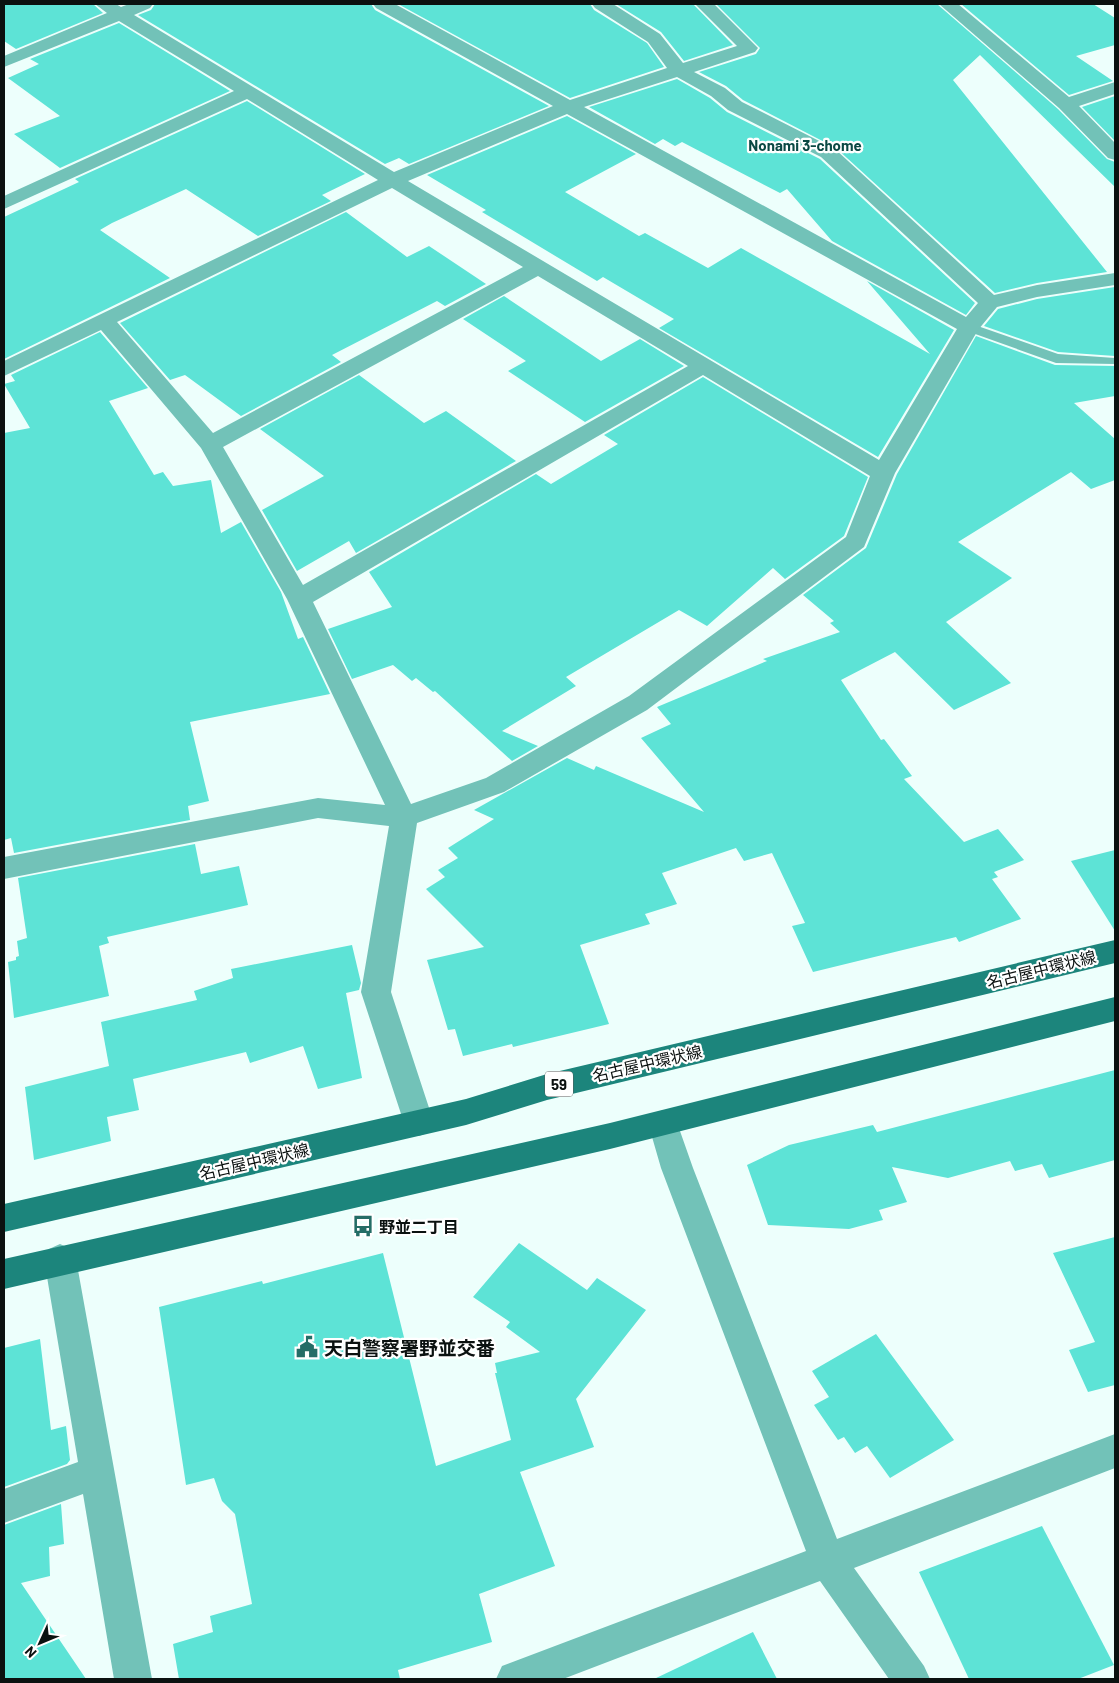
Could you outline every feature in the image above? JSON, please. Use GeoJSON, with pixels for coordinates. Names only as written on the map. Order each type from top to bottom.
{"type":"FeatureCollection","features":[{"type":"Feature","properties":{"kind":"main road","name":"名古屋中環状線"},"geometry":{"type":"LineString","coordinates":[[4,1218],[419,1124],[466,1112],[547,1087],[1115,951]]}},
{"type":"Feature","properties":{"kind":"main road"},"geometry":{"type":"LineString","coordinates":[[4,1274],[60,1259],[663,1123],[1115,1009]]}},
{"type":"Feature","properties":{"kind":"street"},"geometry":{"type":"LineString","coordinates":[[4,62],[112,9],[144,4]]}},
{"type":"Feature","properties":{"kind":"street"},"geometry":{"type":"LineString","coordinates":[[382,4],[969,327]]}},
{"type":"Feature","properties":{"kind":"street"},"geometry":{"type":"LineString","coordinates":[[602,4],[654,38],[679,71],[718,92],[735,106],[828,153],[990,302]]}},
{"type":"Feature","properties":{"kind":"street"},"geometry":{"type":"LineString","coordinates":[[4,368],[393,180],[569,106],[750,48],[704,4]]}},
{"type":"Feature","properties":{"kind":"street"},"geometry":{"type":"LineString","coordinates":[[948,4],[1066,104],[1115,154]]}},
{"type":"Feature","properties":{"kind":"street"},"geometry":{"type":"LineString","coordinates":[[112,9],[250,91],[393,180],[883,473]]}},
{"type":"Feature","properties":{"kind":"street"},"geometry":{"type":"LineString","coordinates":[[1066,104],[1115,88]]}},
{"type":"Feature","properties":{"kind":"street"},"geometry":{"type":"LineString","coordinates":[[4,203],[250,91]]}},
{"type":"Feature","properties":{"kind":"street"},"geometry":{"type":"LineString","coordinates":[[210,444],[538,267]]}},
{"type":"Feature","properties":{"kind":"street"},"geometry":{"type":"LineString","coordinates":[[4,868],[318,808],[404,817],[495,785],[638,702],[856,540],[883,473],[969,327],[990,302],[1037,291],[1115,279]]}},
{"type":"Feature","properties":{"kind":"street"},"geometry":{"type":"LineString","coordinates":[[104,320],[210,444],[299,600],[404,817],[376,992],[419,1124]]}},
{"type":"Feature","properties":{"kind":"street"},"geometry":{"type":"LineString","coordinates":[[299,600],[703,366]]}},
{"type":"Feature","properties":{"kind":"street"},"geometry":{"type":"LineString","coordinates":[[663,1123],[677,1168],[828,1562],[911,1679]]}},
{"type":"Feature","properties":{"kind":"street"},"geometry":{"type":"LineString","coordinates":[[60,1259],[133,1679]]}},
{"type":"Feature","properties":{"kind":"street"},"geometry":{"type":"LineString","coordinates":[[524,1678],[1115,1451]]}},
{"type":"Feature","properties":{"kind":"street"},"geometry":{"type":"LineString","coordinates":[[4,1506],[97,1472]]}},
{"type":"Feature","properties":{"kind":"lane"},"geometry":{"type":"LineString","coordinates":[[969,327],[1056,358],[1110,361]]}},
{"type":"Feature","properties":{"kind":"building"},"geometry":{"type":"Polygon","coordinates":[[[4,4],[93,4],[103,13],[16,49],[4,41],[4,4]]]}},
{"type":"Feature","properties":{"kind":"building"},"geometry":{"type":"Polygon","coordinates":[[[155,4],[371,4],[375,10],[549,106],[409,164],[399,158],[385,164],[138,15],[151,10],[155,4]]]}},
{"type":"Feature","properties":{"kind":"building"},"geometry":{"type":"Polygon","coordinates":[[[398,4],[590,4],[594,10],[647,43],[664,67],[570,98],[398,4]]]}},
{"type":"Feature","properties":{"kind":"building"},"geometry":{"type":"Polygon","coordinates":[[[616,4],[693,4],[733,45],[684,61],[661,32],[616,4]]]}},
{"type":"Feature","properties":{"kind":"building"},"geometry":{"type":"Polygon","coordinates":[[[716,4],[937,4],[1058,109],[1107,159],[1115,162],[1115,187],[980,55],[953,80],[1107,272],[1037,283],[995,293],[836,148],[743,100],[726,86],[699,72],[756,54],[760,48],[716,4]]]}},
{"type":"Feature","properties":{"kind":"building"},"geometry":{"type":"Polygon","coordinates":[[[961,4],[1093,4],[1115,18],[1115,45],[1076,56],[1113,81],[1069,95],[961,4]]]}},
{"type":"Feature","properties":{"kind":"building"},"geometry":{"type":"Polygon","coordinates":[[[119,23],[230,91],[60,168],[14,134],[60,116],[8,78],[39,64],[30,59],[119,23]]]}},
{"type":"Feature","properties":{"kind":"building"},"geometry":{"type":"Polygon","coordinates":[[[677,79],[710,98],[727,112],[820,159],[975,303],[966,315],[832,241],[787,189],[780,193],[682,142],[675,146],[663,139],[655,144],[589,107],[677,79]]]}},
{"type":"Feature","properties":{"kind":"building"},"geometry":{"type":"Polygon","coordinates":[[[1115,96],[1115,141],[1082,107],[1115,96]]]}},
{"type":"Feature","properties":{"kind":"building"},"geometry":{"type":"Polygon","coordinates":[[[247,101],[365,174],[322,195],[331,201],[258,236],[186,189],[112,223],[100,230],[170,278],[4,359],[4,217],[79,182],[75,179],[247,101]]]}},
{"type":"Feature","properties":{"kind":"building"},"geometry":{"type":"Polygon","coordinates":[[[567,116],[636,154],[565,192],[639,236],[645,233],[708,268],[741,248],[930,354],[867,281],[954,330],[878,457],[659,328],[674,319],[603,277],[597,281],[482,212],[486,210],[427,175],[567,116]]]}},
{"type":"Feature","properties":{"kind":"building"},"geometry":{"type":"Polygon","coordinates":[[[346,212],[407,257],[429,246],[486,284],[445,306],[437,301],[332,355],[341,362],[241,416],[185,375],[170,380],[120,323],[346,212]]]}},
{"type":"Feature","properties":{"kind":"building"},"geometry":{"type":"Polygon","coordinates":[[[1115,287],[1115,356],[1058,352],[984,326],[998,309],[1037,299],[1115,287]]]}},
{"type":"Feature","properties":{"kind":"building"},"geometry":{"type":"Polygon","coordinates":[[[504,296],[601,361],[640,339],[684,366],[585,422],[508,371],[526,361],[463,319],[504,296]]]}},
{"type":"Feature","properties":{"kind":"building"},"geometry":{"type":"Polygon","coordinates":[[[100,332],[148,388],[109,401],[154,475],[163,472],[173,486],[211,480],[221,533],[241,522],[281,592],[298,639],[303,637],[330,694],[190,722],[209,801],[188,806],[190,820],[14,853],[11,838],[4,840],[4,433],[30,428],[4,384],[15,381],[11,375],[100,332]]]}},
{"type":"Feature","properties":{"kind":"building"},"geometry":{"type":"Polygon","coordinates":[[[976,336],[1055,365],[1115,366],[1115,396],[1074,403],[1115,439],[1115,480],[1091,489],[1071,472],[958,542],[1012,578],[946,622],[1011,683],[954,710],[895,652],[841,680],[881,740],[884,739],[912,776],[904,779],[964,842],[998,829],[1024,860],[994,872],[998,877],[992,879],[1021,919],[959,942],[956,937],[813,972],[792,926],[805,923],[772,853],[744,861],[736,848],[662,873],[677,904],[645,914],[650,924],[580,945],[609,1024],[513,1047],[512,1044],[463,1056],[455,1029],[448,1030],[427,960],[484,947],[426,889],[445,877],[438,870],[458,858],[448,848],[494,819],[474,810],[567,758],[594,770],[596,766],[704,812],[641,738],[671,724],[657,707],[767,661],[763,659],[840,632],[830,623],[834,621],[803,595],[866,548],[897,474],[976,336]]]}},
{"type":"Feature","properties":{"kind":"building"},"geometry":{"type":"Polygon","coordinates":[[[359,375],[424,423],[446,411],[516,461],[356,553],[349,541],[297,571],[262,510],[324,476],[260,429],[359,375]]]}},
{"type":"Feature","properties":{"kind":"building"},"geometry":{"type":"Polygon","coordinates":[[[703,377],[868,477],[844,536],[785,579],[773,568],[707,626],[679,610],[566,677],[576,686],[502,731],[538,746],[512,761],[435,691],[433,692],[416,678],[412,681],[393,665],[352,679],[328,629],[392,607],[369,572],[536,474],[551,484],[618,444],[604,435],[703,377]]]}},
{"type":"Feature","properties":{"kind":"building"},"geometry":{"type":"Polygon","coordinates":[[[195,844],[201,874],[239,866],[248,905],[107,937],[109,943],[99,946],[109,996],[14,1018],[8,962],[16,960],[16,957],[19,956],[17,941],[27,938],[18,878],[195,844]]]}},
{"type":"Feature","properties":{"kind":"building"},"geometry":{"type":"Polygon","coordinates":[[[1115,850],[1115,931],[1071,861],[1115,850]]]}},
{"type":"Feature","properties":{"kind":"building"},"geometry":{"type":"Polygon","coordinates":[[[352,945],[361,983],[359,990],[346,993],[362,1078],[318,1089],[303,1046],[250,1063],[246,1052],[133,1079],[139,1110],[107,1117],[111,1141],[34,1160],[25,1087],[109,1066],[101,1022],[197,1000],[194,991],[233,978],[231,969],[352,945]]]}},
{"type":"Feature","properties":{"kind":"building"},"geometry":{"type":"Polygon","coordinates":[[[1115,1070],[1115,1160],[1049,1178],[1042,1164],[1015,1171],[1010,1161],[948,1178],[892,1167],[907,1202],[879,1210],[883,1220],[849,1229],[768,1225],[747,1165],[789,1145],[873,1125],[877,1132],[1115,1070]]]}},
{"type":"Feature","properties":{"kind":"building"},"geometry":{"type":"Polygon","coordinates":[[[1115,1237],[1115,1385],[1088,1392],[1069,1350],[1095,1342],[1053,1253],[1115,1237]]]}},
{"type":"Feature","properties":{"kind":"building"},"geometry":{"type":"Polygon","coordinates":[[[519,1243],[587,1290],[597,1278],[646,1310],[576,1399],[594,1447],[520,1472],[555,1566],[479,1594],[492,1642],[398,1670],[400,1679],[179,1679],[173,1644],[213,1632],[210,1616],[252,1604],[235,1514],[222,1501],[214,1478],[186,1485],[159,1307],[262,1281],[263,1284],[383,1253],[436,1466],[511,1440],[495,1373],[497,1373],[495,1363],[540,1352],[506,1327],[510,1322],[473,1297],[519,1243]]]}},
{"type":"Feature","properties":{"kind":"building"},"geometry":{"type":"Polygon","coordinates":[[[876,1334],[954,1440],[890,1478],[867,1446],[855,1453],[844,1437],[838,1440],[814,1405],[829,1397],[812,1371],[876,1334]]]}},
{"type":"Feature","properties":{"kind":"building"},"geometry":{"type":"Polygon","coordinates":[[[40,1339],[51,1430],[66,1426],[70,1460],[67,1464],[4,1487],[4,1348],[40,1339]]]}},
{"type":"Feature","properties":{"kind":"building"},"geometry":{"type":"Polygon","coordinates":[[[61,1504],[64,1544],[49,1547],[50,1576],[21,1583],[86,1679],[4,1679],[4,1525],[61,1504]]]}},
{"type":"Feature","properties":{"kind":"building"},"geometry":{"type":"Polygon","coordinates":[[[1042,1526],[1114,1665],[1078,1679],[969,1679],[919,1572],[1042,1526]]]}},
{"type":"Feature","properties":{"kind":"building"},"geometry":{"type":"Polygon","coordinates":[[[753,1632],[777,1679],[654,1679],[753,1632]]]}},
{"type":"Feature","properties":{"kind":"place","name":"野並二丁目"},"geometry":{"type":"Point","coordinates":[363,1226]}},
{"type":"Feature","properties":{"kind":"place","name":"天白警察署野並交番"},"geometry":{"type":"Point","coordinates":[307,1347]}},
{"type":"Feature","properties":{"kind":"district","name":"Nonami 3-chome"},"geometry":{"type":"Point","coordinates":[805,145]}}]}
